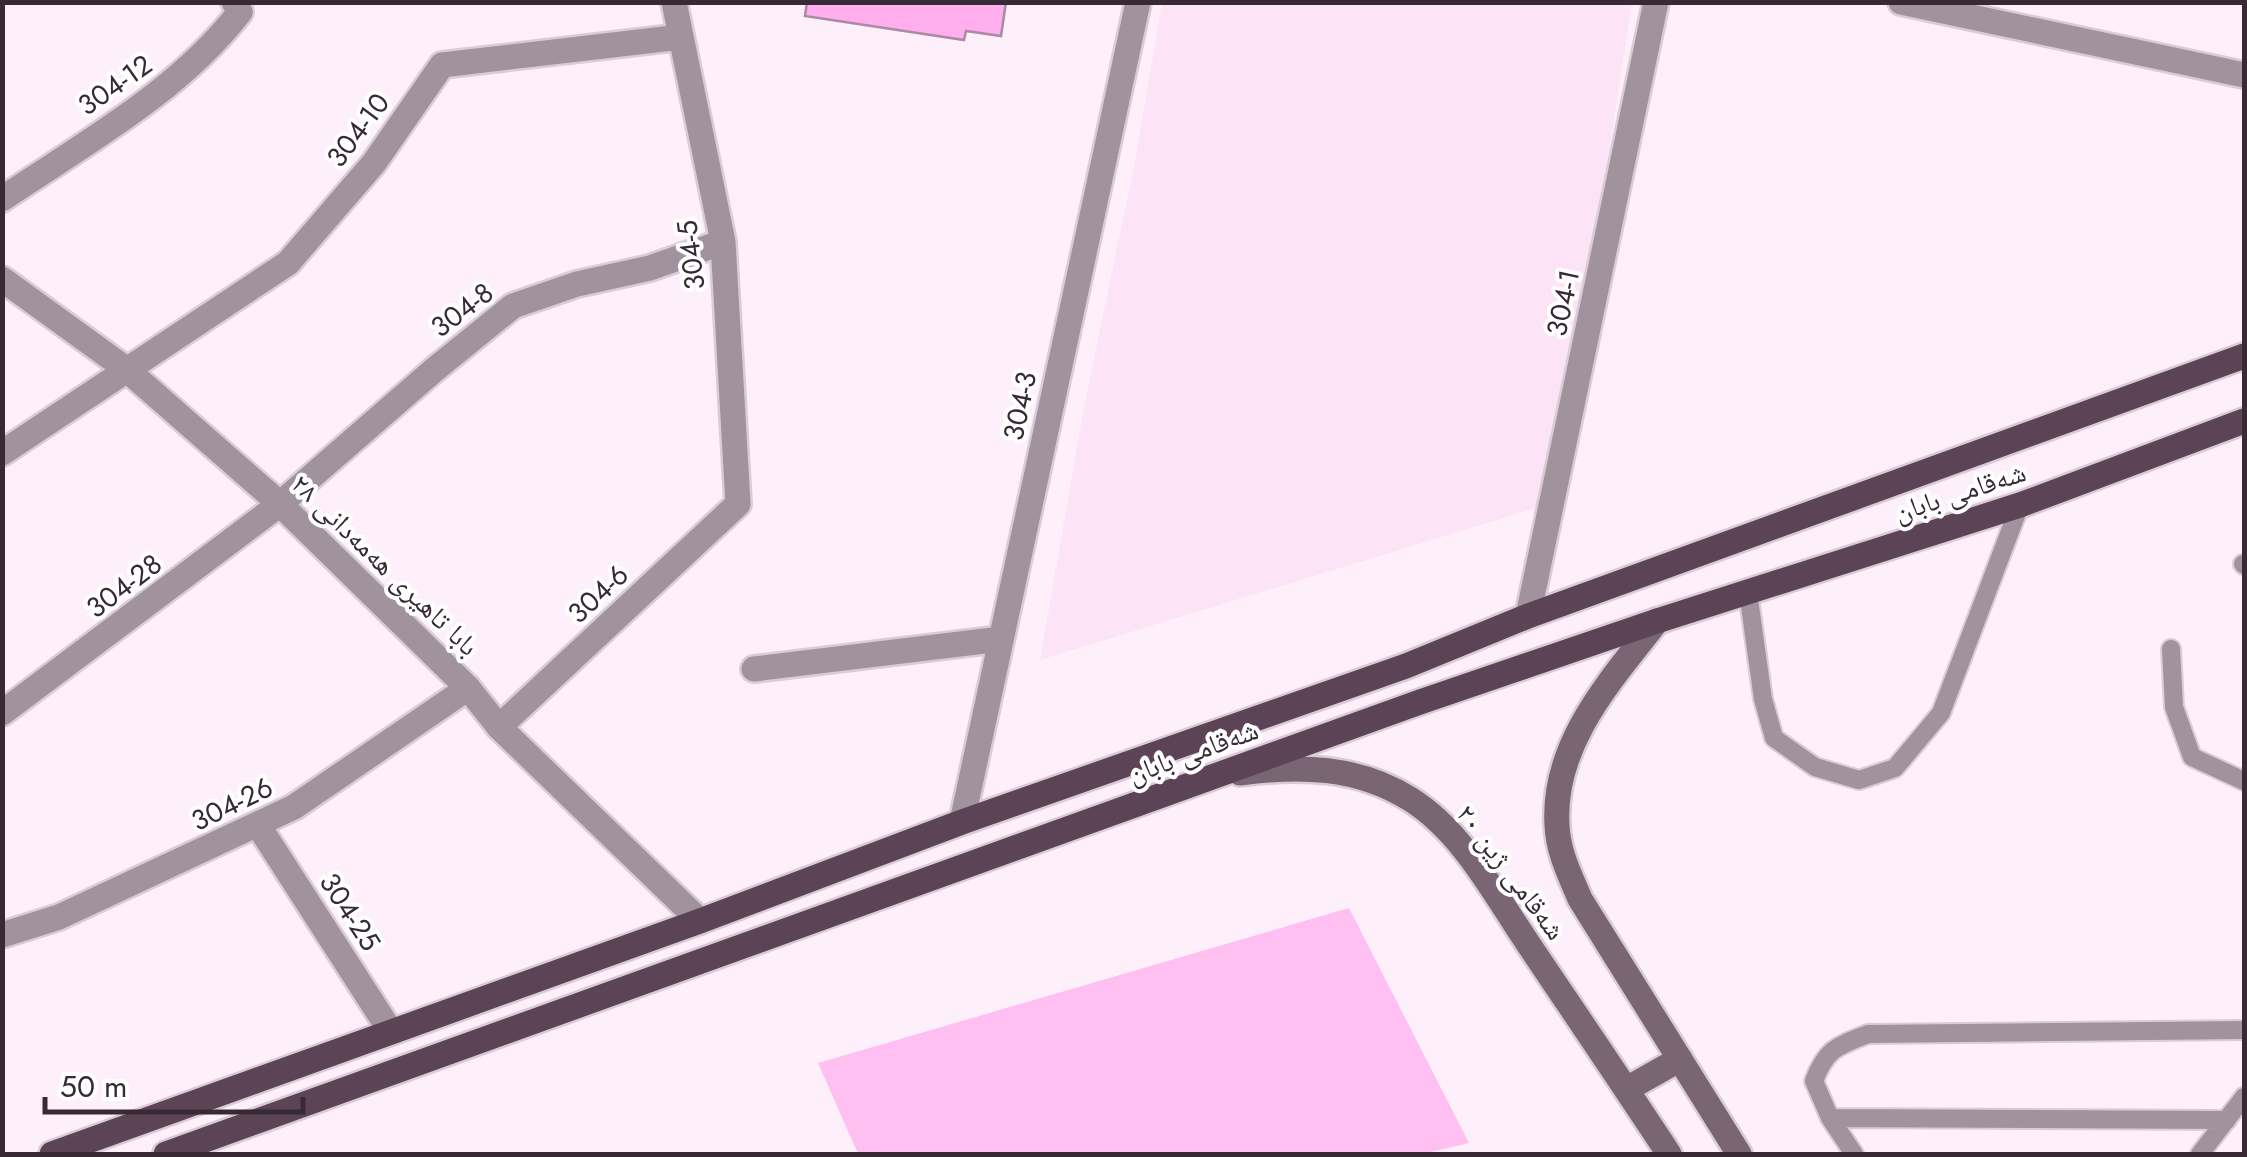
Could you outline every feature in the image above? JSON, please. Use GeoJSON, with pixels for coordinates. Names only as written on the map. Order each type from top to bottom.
{"type":"FeatureCollection","features":[{"type":"Feature","properties":{"kind":"main road"},"geometry":{"type":"LineString","coordinates":[[52,1154],[700,921],[962,822],[1406,666],[1528,616],[2244,356]]}},
{"type":"Feature","properties":{"kind":"main road","name":"شەقامی بابان"},"geometry":{"type":"LineString","coordinates":[[166,1154],[1216,776],[1656,621],[2020,505],[2244,421]]}},
{"type":"Feature","properties":{"kind":"main road","name":"شەقامی ژین ٢٠"},"geometry":{"type":"LineString","coordinates":[[1656,621],[1583,717],[1560,786],[1557,824],[1563,859],[1580,899],[1739,1154]]}},
{"type":"Feature","properties":{"kind":"main road","name":"شەقامی ژین ٢٠"},"geometry":{"type":"LineString","coordinates":[[1216,776],[1269,769],[1334,770],[1361,776],[1411,800],[1452,834],[1669,1154]]}},
{"type":"Feature","properties":{"kind":"main road"},"geometry":{"type":"LineString","coordinates":[[422,1021],[436,1057]]}},
{"type":"Feature","properties":{"kind":"main road"},"geometry":{"type":"LineString","coordinates":[[1627,1089],[1680,1059]]}},
{"type":"Feature","properties":{"kind":"street","name":"304-12"},"geometry":{"type":"LineString","coordinates":[[2,200],[172,82],[217,42],[240,12],[234,2]]}},
{"type":"Feature","properties":{"kind":"street","name":"304-5"},"geometry":{"type":"LineString","coordinates":[[674,2],[724,242],[738,504]]}},
{"type":"Feature","properties":{"kind":"street","name":"304-3"},"geometry":{"type":"LineString","coordinates":[[962,822],[1138,2]]}},
{"type":"Feature","properties":{"kind":"street","name":"304-1"},"geometry":{"type":"LineString","coordinates":[[1528,616],[1656,2]]}},
{"type":"Feature","properties":{"kind":"street"},"geometry":{"type":"LineString","coordinates":[[1901,2],[1992,12],[2244,75]]}},
{"type":"Feature","properties":{"kind":"street","name":"304-10"},"geometry":{"type":"LineString","coordinates":[[2,454],[288,263],[374,163],[442,65],[681,37]]}},
{"type":"Feature","properties":{"kind":"street","name":"304-8"},"geometry":{"type":"LineString","coordinates":[[280,504],[513,306],[576,284],[650,268],[724,242]]}},
{"type":"Feature","properties":{"kind":"street","name":"بابا تاهیری هەمەدانی ٢٨"},"geometry":{"type":"LineString","coordinates":[[2,280],[126,369],[280,504],[468,688],[499,727],[700,921]]}},
{"type":"Feature","properties":{"kind":"street","name":"304-28"},"geometry":{"type":"LineString","coordinates":[[2,713],[280,504]]}},
{"type":"Feature","properties":{"kind":"street","name":"304-6"},"geometry":{"type":"LineString","coordinates":[[499,727],[738,504]]}},
{"type":"Feature","properties":{"kind":"street"},"geometry":{"type":"LineString","coordinates":[[754,669],[1001,639]]}},
{"type":"Feature","properties":{"kind":"street","name":"304-26"},"geometry":{"type":"LineString","coordinates":[[2,935],[60,917],[294,807],[468,688]]}},
{"type":"Feature","properties":{"kind":"street","name":"304-25"},"geometry":{"type":"LineString","coordinates":[[258,825],[391,1032]]}},
{"type":"Feature","properties":{"kind":"lane"},"geometry":{"type":"LineString","coordinates":[[1748,592],[1762,699],[1774,738],[1815,767],[1858,780],[1895,768],[1941,713],[2020,505]]}},
{"type":"Feature","properties":{"kind":"lane"},"geometry":{"type":"LineString","coordinates":[[2171,649],[2174,707],[2192,757],[2244,781]]}},
{"type":"Feature","properties":{"kind":"lane"},"geometry":{"type":"LineString","coordinates":[[1854,1154],[1830,1118],[1814,1081],[1820,1064],[1834,1047],[1868,1034],[2244,1030]]}},
{"type":"Feature","properties":{"kind":"lane"},"geometry":{"type":"LineString","coordinates":[[2200,1154],[2244,1096]]}},
{"type":"Feature","properties":{"kind":"lane"},"geometry":{"type":"LineString","coordinates":[[1830,1118],[2227,1120]]}},
{"type":"Feature","properties":{"kind":"shaded area"},"geometry":{"type":"Polygon","coordinates":[[[1162,3],[1632,3],[1555,502],[1040,660],[1084,407],[1135,161],[1162,3]]]}},
{"type":"Feature","properties":{"kind":"shaded area"},"geometry":{"type":"Polygon","coordinates":[[[1349,908],[1469,1143],[1423,1154],[858,1154],[818,1063],[1349,908]]]}},
{"type":"Feature","properties":{"kind":"building"},"geometry":{"type":"Polygon","coordinates":[[[807,2],[1006,2],[1001,36],[966,31],[964,40],[805,16],[807,2]]]}}]}
